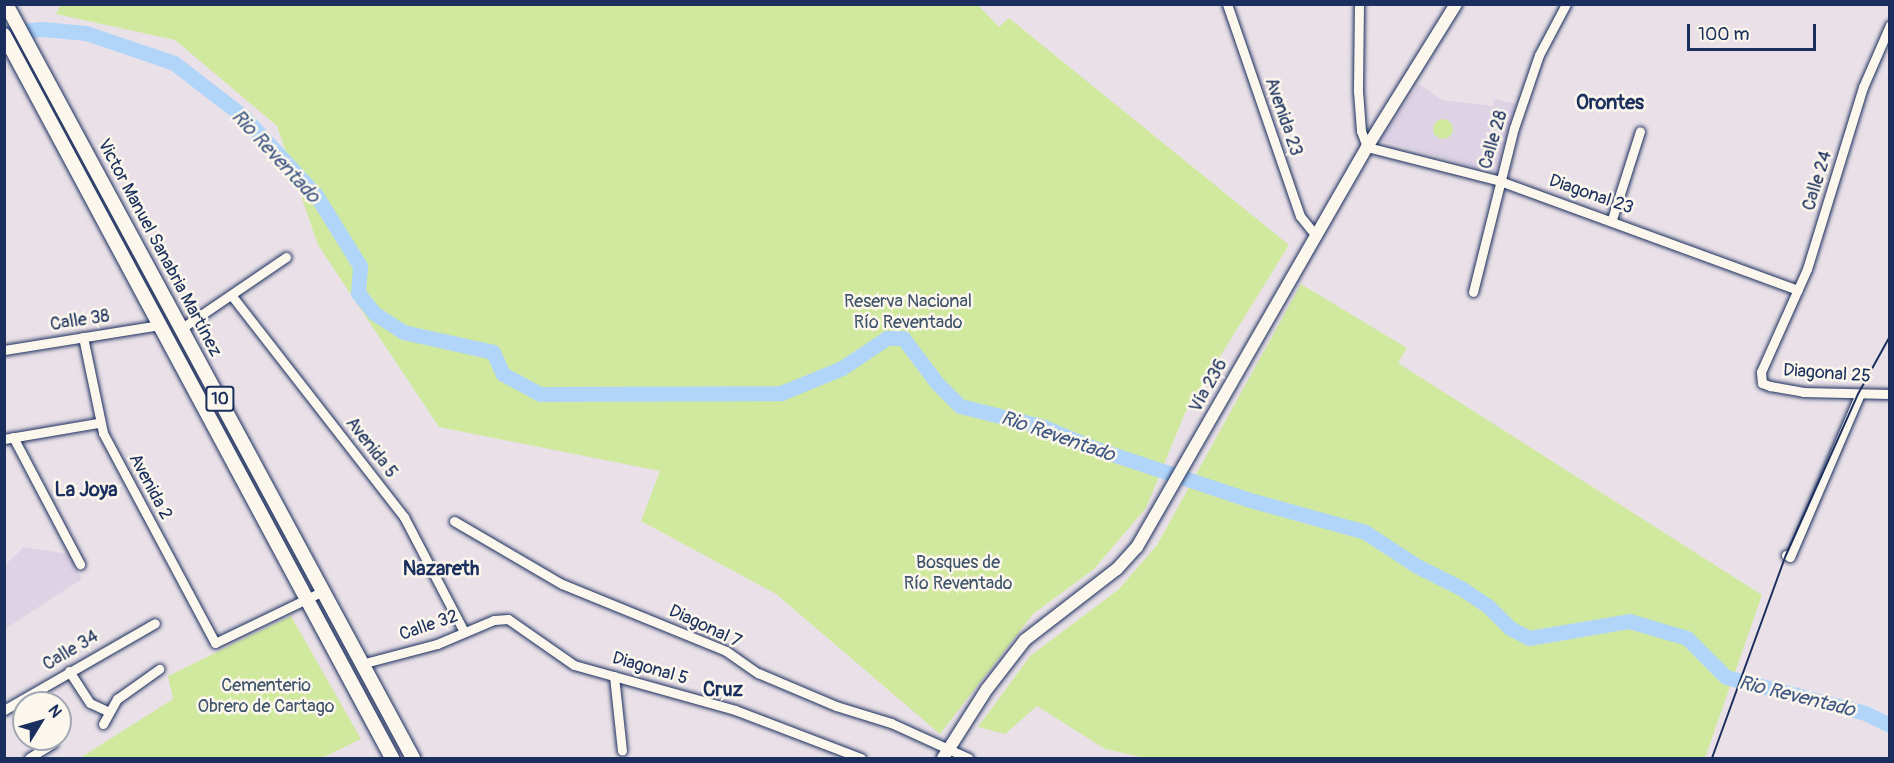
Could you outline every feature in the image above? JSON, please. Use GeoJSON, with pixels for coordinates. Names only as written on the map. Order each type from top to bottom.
{"type":"FeatureCollection","features":[{"type":"Feature","properties":{"kind":"main road","name":"Victor Manuel Sanabria Martínez"},"geometry":{"type":"LineString","coordinates":[[6,4],[129,228],[413,759]]}},
{"type":"Feature","properties":{"kind":"main road","name":"Vía 236"},"geometry":{"type":"LineString","coordinates":[[946,754],[987,689],[1026,640],[1117,569],[1137,548],[1367,147],[1456,4]]}},
{"type":"Feature","properties":{"kind":"main road","name":"Victor Manuel Sanabria Martínez"},"geometry":{"type":"LineString","coordinates":[[4,35],[392,759]]}},
{"type":"Feature","properties":{"kind":"main road"},"geometry":{"type":"LineString","coordinates":[[82,180],[92,184],[116,223],[129,228]]}},
{"type":"Feature","properties":{"kind":"main road"},"geometry":{"type":"LineString","coordinates":[[298,585],[316,577]]}},
{"type":"Feature","properties":{"kind":"street","name":"Avenida 23"},"geometry":{"type":"LineString","coordinates":[[1227,4],[1300,216],[1316,236]]}},
{"type":"Feature","properties":{"kind":"street"},"geometry":{"type":"LineString","coordinates":[[1359,4],[1358,91],[1361,131],[1367,147]]}},
{"type":"Feature","properties":{"kind":"street","name":"Calle 28"},"geometry":{"type":"LineString","coordinates":[[1473,292],[1500,181],[1539,55],[1566,4]]}},
{"type":"Feature","properties":{"kind":"street","name":"Calle 24"},"geometry":{"type":"LineString","coordinates":[[1762,383],[1762,363],[1798,290],[1863,87],[1890,25]]}},
{"type":"Feature","properties":{"kind":"street"},"geometry":{"type":"LineString","coordinates":[[1612,219],[1640,131]]}},
{"type":"Feature","properties":{"kind":"street","name":"Diagonal 23"},"geometry":{"type":"LineString","coordinates":[[1367,147],[1500,181],[1612,219],[1798,290]]}},
{"type":"Feature","properties":{"kind":"street"},"geometry":{"type":"LineString","coordinates":[[182,328],[232,296],[286,256]]}},
{"type":"Feature","properties":{"kind":"street","name":"Avenida 5"},"geometry":{"type":"LineString","coordinates":[[232,296],[404,517],[464,632]]}},
{"type":"Feature","properties":{"kind":"street","name":"Calle 38"},"geometry":{"type":"LineString","coordinates":[[4,350],[160,325]]}},
{"type":"Feature","properties":{"kind":"street","name":"Avenida 2"},"geometry":{"type":"LineString","coordinates":[[83,337],[98,423],[215,643],[307,600]]}},
{"type":"Feature","properties":{"kind":"street","name":"Diagonal 25"},"geometry":{"type":"LineString","coordinates":[[1762,383],[1803,392],[1890,394]]}},
{"type":"Feature","properties":{"kind":"street"},"geometry":{"type":"LineString","coordinates":[[1786,555],[1790,557],[1860,394]]}},
{"type":"Feature","properties":{"kind":"street"},"geometry":{"type":"LineString","coordinates":[[80,564],[9,438],[98,423]]}},
{"type":"Feature","properties":{"kind":"street","name":"Diagonal 7"},"geometry":{"type":"LineString","coordinates":[[454,521],[497,543],[562,585],[726,651],[758,673],[837,706],[891,723],[946,754],[968,759]]}},
{"type":"Feature","properties":{"kind":"street"},"geometry":{"type":"LineString","coordinates":[[307,600],[323,591]]}},
{"type":"Feature","properties":{"kind":"street","name":"Calle 32"},"geometry":{"type":"LineString","coordinates":[[361,664],[437,644],[494,620],[508,619]]}},
{"type":"Feature","properties":{"kind":"street","name":"Diagonal 5"},"geometry":{"type":"LineString","coordinates":[[508,619],[564,661],[735,710],[861,759]]}},
{"type":"Feature","properties":{"kind":"street","name":"Calle 34"},"geometry":{"type":"LineString","coordinates":[[4,710],[155,623]]}},
{"type":"Feature","properties":{"kind":"street"},"geometry":{"type":"LineString","coordinates":[[103,724],[107,711],[130,687],[159,669]]}},
{"type":"Feature","properties":{"kind":"street"},"geometry":{"type":"LineString","coordinates":[[69,671],[90,703],[107,711]]}},
{"type":"Feature","properties":{"kind":"street"},"geometry":{"type":"LineString","coordinates":[[614,676],[622,751]]}},
{"type":"Feature","properties":{"kind":"shaded area"},"geometry":{"type":"Polygon","coordinates":[[[1419,84],[1442,100],[1493,106],[1494,99],[1516,104],[1496,173],[1380,140],[1419,84]]]}},
{"type":"Feature","properties":{"kind":"shaded area"},"geometry":{"type":"Polygon","coordinates":[[[24,547],[68,554],[82,579],[5,629],[5,565],[24,547]]]}},
{"type":"Feature","properties":{"kind":"green space","name":"Reserva Nacional Río Reventado"},"geometry":{"type":"Polygon","coordinates":[[[61,4],[978,5],[999,27],[1009,18],[1289,245],[1185,413],[1146,508],[1094,569],[1033,614],[940,734],[776,594],[641,521],[660,471],[439,427],[318,245],[277,126],[175,40],[56,14],[61,4]]]}},
{"type":"Feature","properties":{"kind":"green space"},"geometry":{"type":"Polygon","coordinates":[[[1443,119],[1450,122],[1453,129],[1450,136],[1443,139],[1436,136],[1433,129],[1436,122],[1443,119]]]}},
{"type":"Feature","properties":{"kind":"green space"},"geometry":{"type":"Polygon","coordinates":[[[1301,284],[1407,348],[1398,363],[1762,595],[1705,758],[1146,758],[1105,749],[1037,706],[1005,734],[978,727],[1030,656],[1119,589],[1157,545],[1301,284]]]}},
{"type":"Feature","properties":{"kind":"green space","name":"Cementerio Obrero de Cartago"},"geometry":{"type":"Polygon","coordinates":[[[291,616],[361,739],[322,758],[80,758],[173,699],[168,676],[291,616]]]}},
{"type":"Feature","properties":{"kind":"waterway","name":"Rio Reventado"},"geometry":{"type":"LineString","coordinates":[[4,33],[42,29],[86,33],[174,63],[244,117],[316,195],[360,266],[358,293],[374,313],[403,332],[493,352],[503,374],[540,394],[781,393],[842,368],[887,338],[903,338],[937,383],[960,406],[1044,427],[1091,447],[1250,500],[1365,532],[1417,566],[1461,588],[1488,606],[1510,628],[1529,638],[1629,621],[1687,638],[1726,677],[1865,713],[1890,725]]}},
{"type":"Feature","properties":{"kind":"railway"},"geometry":{"type":"LineString","coordinates":[[1712,758],[1786,555],[1858,394],[1890,336]]}},
{"type":"Feature","properties":{"kind":"district","name":"Orontes"},"geometry":{"type":"Point","coordinates":[1610,102]}},
{"type":"Feature","properties":{"kind":"district","name":"La Joya"},"geometry":{"type":"Point","coordinates":[86,489]}},
{"type":"Feature","properties":{"kind":"district","name":"Nazareth"},"geometry":{"type":"Point","coordinates":[441,568]}},
{"type":"Feature","properties":{"kind":"district","name":"Cruz"},"geometry":{"type":"Point","coordinates":[723,689]}},
{"type":"Feature","properties":{"kind":"park label","name":"Bosques de Río Reventado"},"geometry":{"type":"Point","coordinates":[958,574]}}]}
